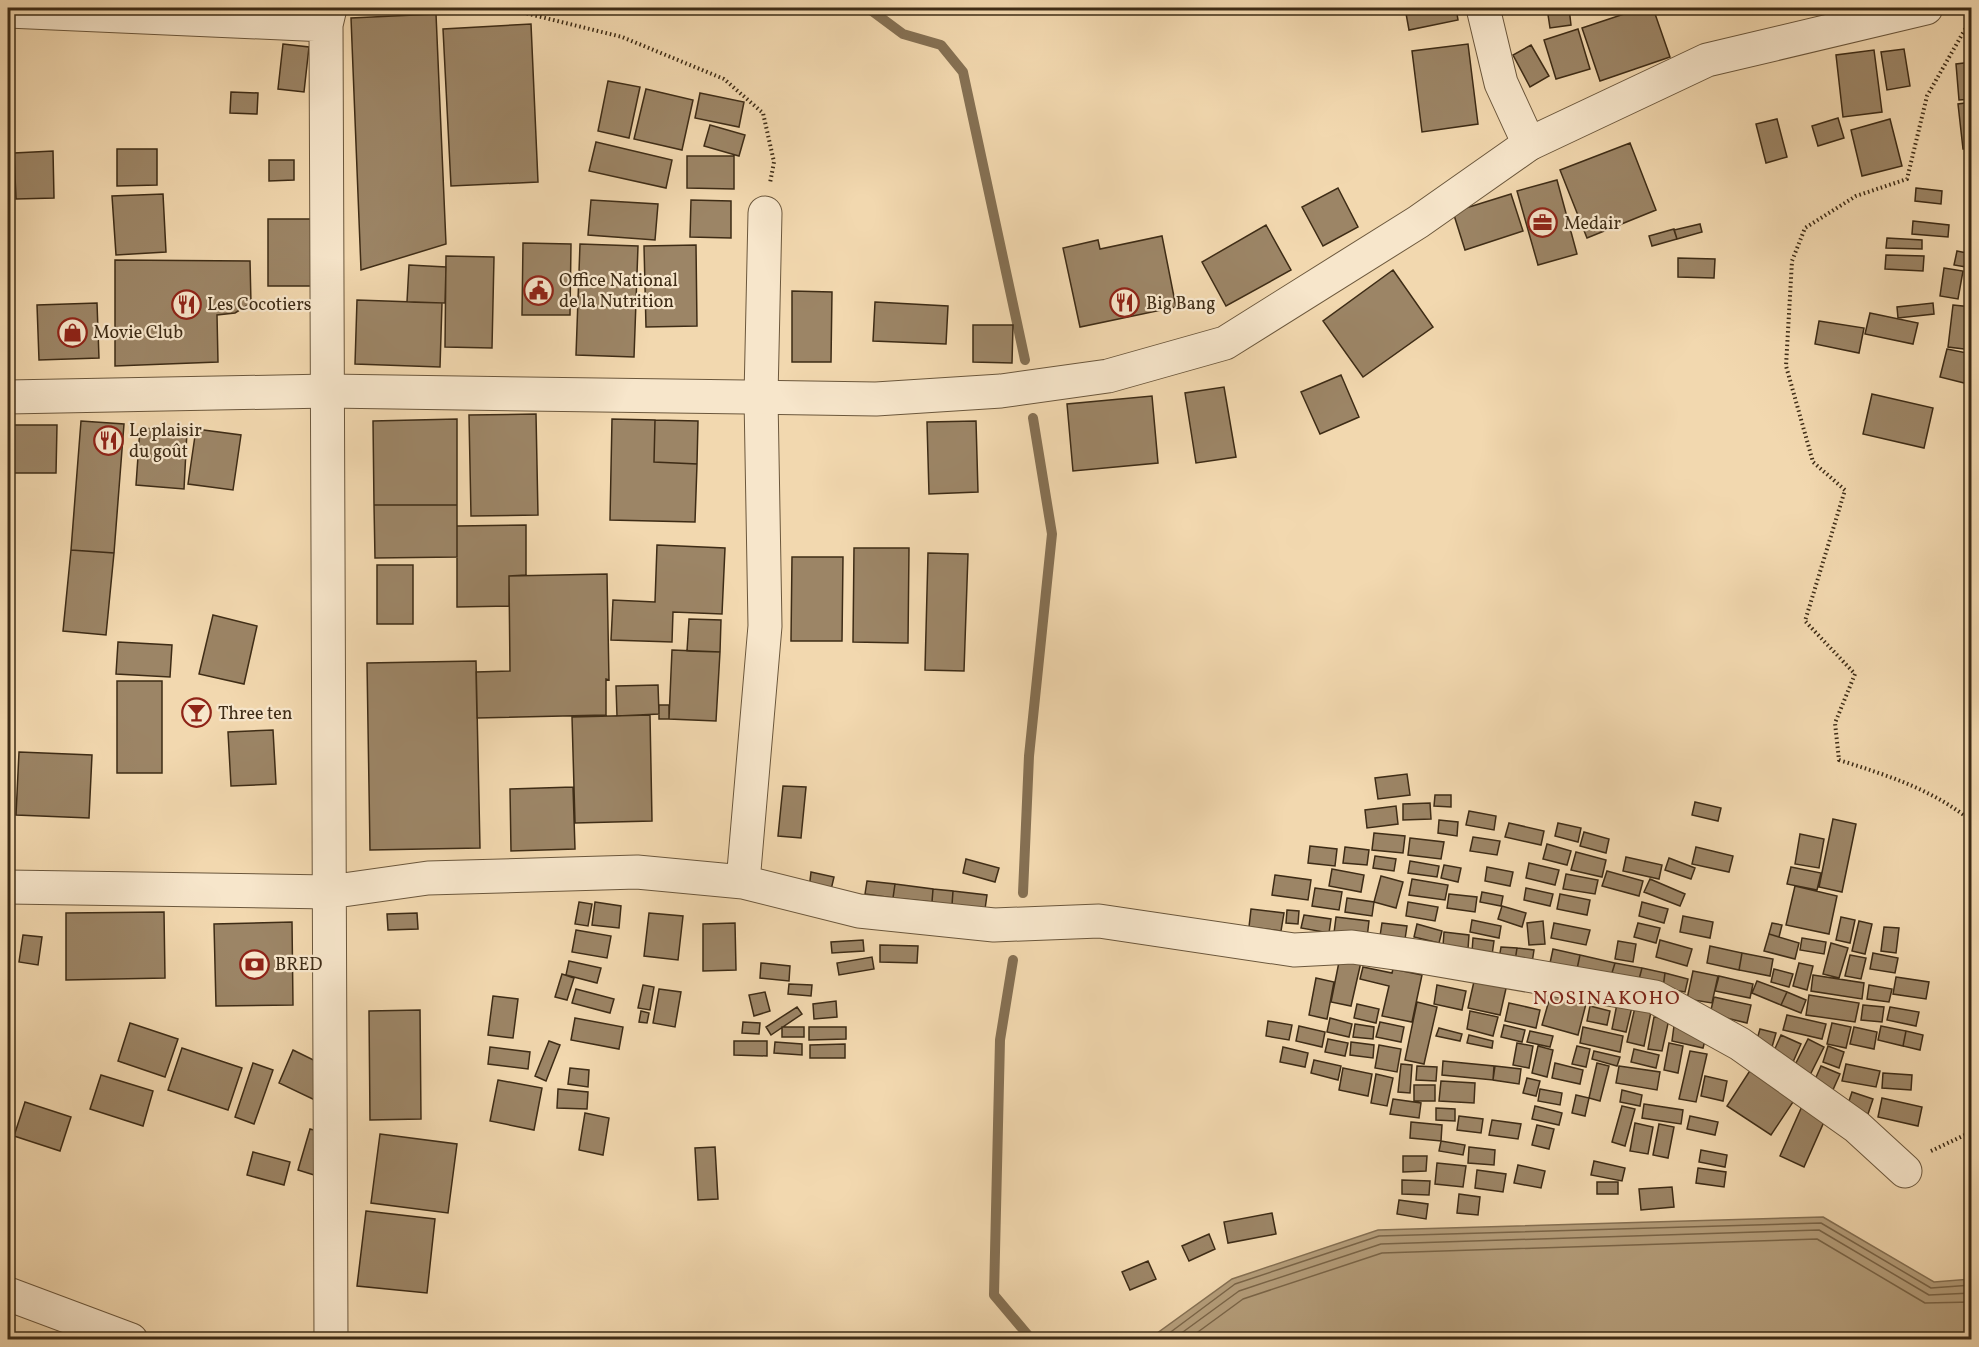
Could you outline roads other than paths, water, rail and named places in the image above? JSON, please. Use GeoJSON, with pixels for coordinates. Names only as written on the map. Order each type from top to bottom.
{"type":"FeatureCollection","features":[{"type":"Feature","properties":{"kind":"street"},"geometry":{"type":"LineString","coordinates":[[1483,8],[1501,83],[1529,144]]}},
{"type":"Feature","properties":{"kind":"street"},"geometry":{"type":"LineString","coordinates":[[8,397],[328,391],[876,399],[1001,391],[1108,376],[1225,344],[1419,222],[1529,144],[1642,93],[1707,60],[1926,8]]}},
{"type":"Feature","properties":{"kind":"street"},"geometry":{"type":"LineString","coordinates":[[8,11],[328,16],[331,1340]]}},
{"type":"Feature","properties":{"kind":"street"},"geometry":{"type":"LineString","coordinates":[[743,882],[765,626],[761,397],[765,213]]}},
{"type":"Feature","properties":{"kind":"street"},"geometry":{"type":"LineString","coordinates":[[8,887],[329,892],[428,878],[637,872],[743,882],[859,911],[994,925],[1099,921],[1294,950],[1352,947],[1655,997],[1740,1044],[1857,1127],[1905,1171]]}},
{"type":"Feature","properties":{"kind":"street"},"geometry":{"type":"LineString","coordinates":[[8,1294],[131,1340]]}},
{"type":"Feature","properties":{"kind":"water"},"geometry":{"type":"Polygon","coordinates":[[[1823,1217],[1934,1282],[1971,1279],[1971,1339],[1149,1339],[1232,1279],[1378,1230],[1823,1217]]]}},
{"type":"Feature","properties":{"kind":"waterway"},"geometry":{"type":"LineString","coordinates":[[868,8],[903,34],[941,45],[963,72],[1025,360]]}},
{"type":"Feature","properties":{"kind":"waterway"},"geometry":{"type":"LineString","coordinates":[[1023,893],[1029,756],[1052,534],[1033,418]]}},
{"type":"Feature","properties":{"kind":"waterway"},"geometry":{"type":"LineString","coordinates":[[1013,960],[1000,1040],[994,1295],[1032,1340]]}},
{"type":"Feature","properties":{"kind":"place","name":"Medair"},"geometry":{"type":"Point","coordinates":[1543,223]}},
{"type":"Feature","properties":{"kind":"place","name":"Office National de la Nutrition"},"geometry":{"type":"Point","coordinates":[538,290]}},
{"type":"Feature","properties":{"kind":"place","name":"Big Bang"},"geometry":{"type":"Point","coordinates":[1125,303]}},
{"type":"Feature","properties":{"kind":"place","name":"Les Cocotiers"},"geometry":{"type":"Point","coordinates":[186,304]}},
{"type":"Feature","properties":{"kind":"place","name":"Movie Club"},"geometry":{"type":"Point","coordinates":[72,332]}},
{"type":"Feature","properties":{"kind":"place","name":"Le plaisir du goût"},"geometry":{"type":"Point","coordinates":[108,440]}},
{"type":"Feature","properties":{"kind":"place","name":"Three ten"},"geometry":{"type":"Point","coordinates":[197,713]}},
{"type":"Feature","properties":{"kind":"place","name":"BRED"},"geometry":{"type":"Point","coordinates":[254,964]}},
{"type":"Feature","properties":{"kind":"district","name":"NOSINAKOHO"},"geometry":{"type":"Point","coordinates":[1607,997]}}]}
